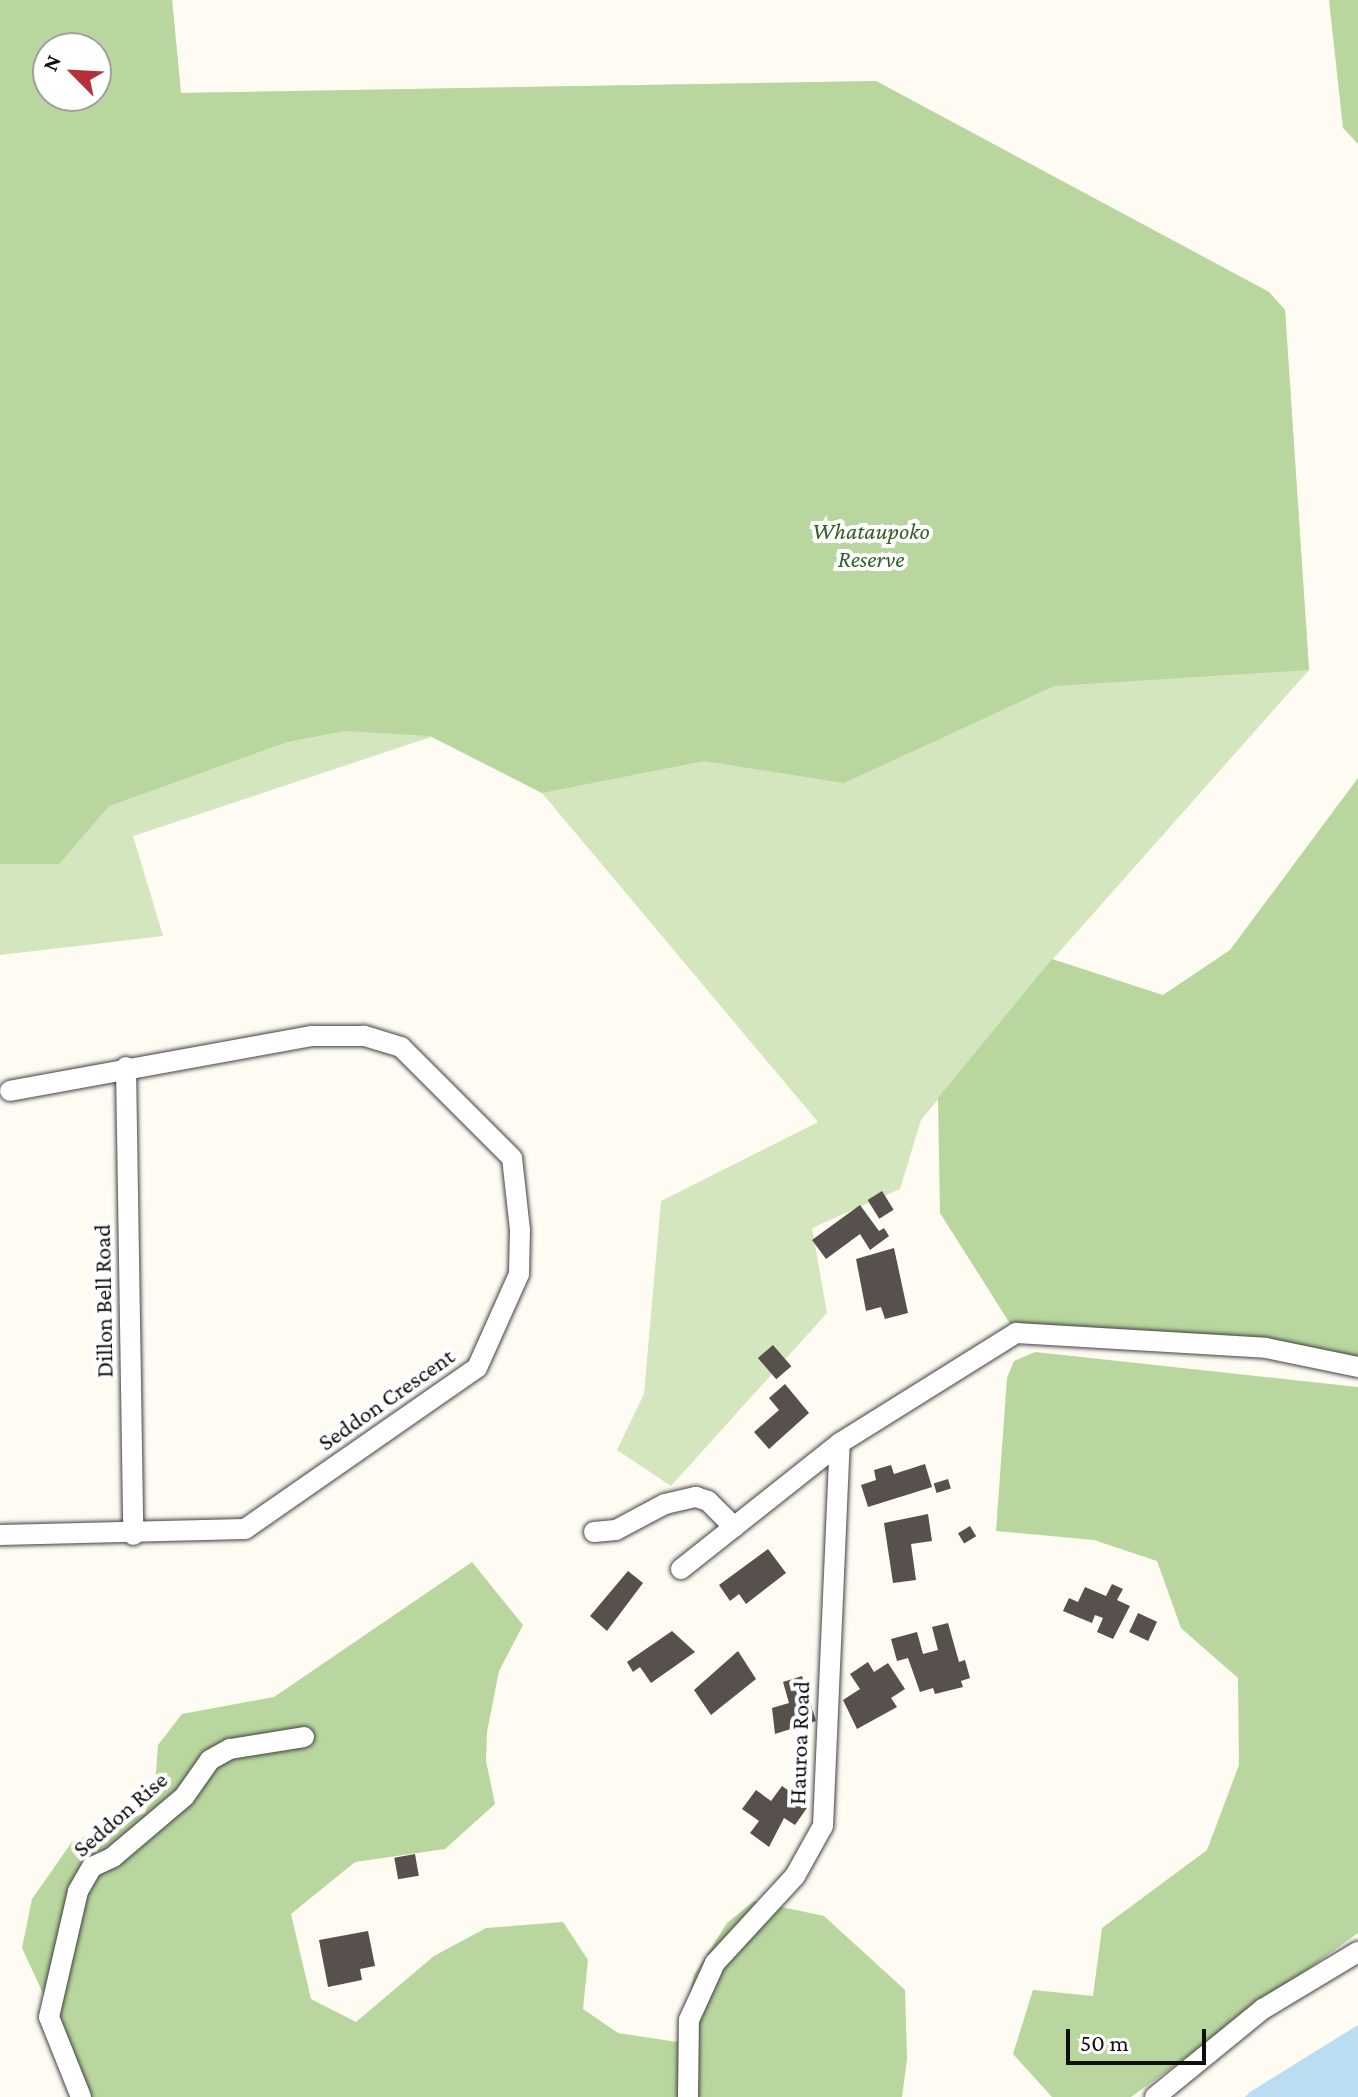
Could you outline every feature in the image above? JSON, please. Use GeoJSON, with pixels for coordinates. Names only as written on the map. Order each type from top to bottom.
{"type":"FeatureCollection","features":[{"type":"Feature","properties":{"kind":"street","name":"Seddon Crescent"},"geometry":{"type":"LineString","coordinates":[[0,1535],[133,1535],[245,1529],[477,1368],[519,1274],[520,1230],[512,1158],[401,1047],[364,1036],[312,1036],[126,1067],[10,1091]]}},
{"type":"Feature","properties":{"kind":"street","name":"Dillon Bell Road"},"geometry":{"type":"LineString","coordinates":[[126,1067],[133,1535]]}},
{"type":"Feature","properties":{"kind":"street"},"geometry":{"type":"LineString","coordinates":[[681,1569],[840,1443],[1016,1333],[1266,1348],[1358,1367]]}},
{"type":"Feature","properties":{"kind":"street","name":"Hauroa Road"},"geometry":{"type":"LineString","coordinates":[[688,2097],[689,2020],[715,1963],[795,1876],[823,1826],[840,1443]]}},
{"type":"Feature","properties":{"kind":"street"},"geometry":{"type":"LineString","coordinates":[[594,1532],[616,1530],[665,1504],[696,1497],[708,1501],[734,1527]]}},
{"type":"Feature","properties":{"kind":"street","name":"Seddon Rise"},"geometry":{"type":"LineString","coordinates":[[81,2097],[49,2017],[78,1891],[92,1867],[113,1857],[184,1797],[210,1760],[230,1749],[304,1737]]}},
{"type":"Feature","properties":{"kind":"street"},"geometry":{"type":"LineString","coordinates":[[1155,2097],[1263,2009],[1358,1952]]}},
{"type":"Feature","properties":{"kind":"green space","name":"Whataupoko Reserve"},"geometry":{"type":"Polygon","coordinates":[[[0,0],[172,0],[181,93],[876,81],[1269,292],[1285,310],[1309,670],[1053,959],[921,1120],[900,1189],[812,1228],[827,1313],[671,1486],[617,1450],[644,1394],[661,1201],[818,1122],[542,793],[431,737],[133,836],[163,936],[0,955],[0,0]]]}},
{"type":"Feature","properties":{"kind":"green space","name":"Whataupoko Reserve"},"geometry":{"type":"Polygon","coordinates":[[[0,0],[172,0],[181,93],[876,81],[1269,292],[1285,310],[1309,670],[1054,686],[844,783],[704,761],[542,793],[431,736],[344,731],[287,742],[109,806],[59,864],[0,864],[0,0]]]}},
{"type":"Feature","properties":{"kind":"green space"},"geometry":{"type":"Polygon","coordinates":[[[1329,0],[1358,0],[1358,144],[1343,128],[1329,0]]]}},
{"type":"Feature","properties":{"kind":"green space"},"geometry":{"type":"Polygon","coordinates":[[[1358,778],[1358,1367],[1016,1333],[940,1213],[938,1098],[1052,959],[1163,995],[1230,950],[1358,778]]]}},
{"type":"Feature","properties":{"kind":"green space"},"geometry":{"type":"Polygon","coordinates":[[[1035,1352],[1358,1387],[1358,1933],[1131,2097],[1052,2097],[1013,2054],[1033,1990],[1093,1996],[1102,1928],[1207,1850],[1239,1765],[1238,1678],[1181,1628],[1157,1561],[1094,1540],[996,1531],[1007,1378],[1014,1361],[1035,1352]]]}},
{"type":"Feature","properties":{"kind":"green space"},"geometry":{"type":"Polygon","coordinates":[[[472,1562],[523,1625],[499,1671],[487,1732],[486,1761],[495,1804],[445,1849],[355,1862],[291,1914],[311,1999],[356,2022],[434,1956],[486,1928],[563,1922],[588,1960],[583,2009],[618,2033],[677,2042],[694,1975],[727,1923],[754,1901],[824,1916],[905,1990],[907,2059],[902,2097],[91,2097],[22,1948],[32,1899],[72,1842],[145,1813],[155,1786],[158,1745],[182,1714],[274,1697],[472,1562]]]}},
{"type":"Feature","properties":{"kind":"water"},"geometry":{"type":"Polygon","coordinates":[[[1358,2025],[1358,2097],[1245,2097],[1250,2092],[1358,2025]]]}},
{"type":"Feature","properties":{"kind":"building"},"geometry":{"type":"Polygon","coordinates":[[[882,1191],[894,1210],[879,1219],[868,1200],[882,1191]]]}},
{"type":"Feature","properties":{"kind":"building"},"geometry":{"type":"Polygon","coordinates":[[[860,1205],[879,1231],[884,1228],[889,1236],[870,1250],[860,1234],[826,1259],[812,1240],[860,1205]]]}},
{"type":"Feature","properties":{"kind":"building"},"geometry":{"type":"Polygon","coordinates":[[[894,1248],[908,1313],[885,1319],[881,1307],[866,1311],[856,1259],[894,1248]]]}},
{"type":"Feature","properties":{"kind":"building"},"geometry":{"type":"Polygon","coordinates":[[[773,1345],[791,1366],[776,1379],[758,1358],[773,1345]]]}},
{"type":"Feature","properties":{"kind":"building"},"geometry":{"type":"Polygon","coordinates":[[[785,1384],[809,1413],[769,1449],[754,1432],[779,1410],[769,1398],[785,1384]]]}},
{"type":"Feature","properties":{"kind":"building"},"geometry":{"type":"Polygon","coordinates":[[[925,1464],[932,1487],[868,1507],[861,1485],[876,1480],[874,1470],[891,1465],[894,1474],[925,1464]]]}},
{"type":"Feature","properties":{"kind":"building"},"geometry":{"type":"Polygon","coordinates":[[[948,1479],[951,1489],[937,1493],[934,1483],[948,1479]]]}},
{"type":"Feature","properties":{"kind":"building"},"geometry":{"type":"Polygon","coordinates":[[[928,1514],[932,1541],[911,1544],[916,1580],[893,1583],[884,1523],[928,1514]]]}},
{"type":"Feature","properties":{"kind":"building"},"geometry":{"type":"Polygon","coordinates":[[[970,1526],[976,1536],[964,1543],[958,1533],[970,1526]]]}},
{"type":"Feature","properties":{"kind":"building"},"geometry":{"type":"Polygon","coordinates":[[[768,1549],[786,1573],[746,1604],[739,1594],[730,1601],[719,1585],[768,1549]]]}},
{"type":"Feature","properties":{"kind":"building"},"geometry":{"type":"Polygon","coordinates":[[[628,1571],[643,1583],[607,1631],[590,1616],[628,1571]]]}},
{"type":"Feature","properties":{"kind":"building"},"geometry":{"type":"Polygon","coordinates":[[[1112,1584],[1123,1589],[1117,1600],[1130,1606],[1113,1639],[1097,1632],[1103,1618],[1095,1615],[1092,1623],[1063,1611],[1069,1598],[1078,1602],[1085,1587],[1106,1596],[1112,1584]]]}},
{"type":"Feature","properties":{"kind":"building"},"geometry":{"type":"Polygon","coordinates":[[[1138,1613],[1157,1622],[1148,1641],[1129,1632],[1138,1613]]]}},
{"type":"Feature","properties":{"kind":"building"},"geometry":{"type":"Polygon","coordinates":[[[948,1623],[959,1662],[965,1660],[970,1678],[961,1681],[963,1687],[935,1694],[933,1688],[920,1692],[908,1658],[897,1661],[891,1639],[917,1632],[923,1654],[938,1650],[932,1627],[948,1623]]]}},
{"type":"Feature","properties":{"kind":"building"},"geometry":{"type":"Polygon","coordinates":[[[672,1631],[695,1652],[651,1683],[640,1667],[633,1672],[627,1662],[672,1631]]]}},
{"type":"Feature","properties":{"kind":"building"},"geometry":{"type":"Polygon","coordinates":[[[738,1651],[756,1679],[711,1715],[694,1690],[738,1651]]]}},
{"type":"Feature","properties":{"kind":"building"},"geometry":{"type":"Polygon","coordinates":[[[868,1662],[874,1672],[888,1663],[905,1689],[891,1698],[897,1707],[857,1729],[843,1700],[860,1689],[850,1674],[868,1662]]]}},
{"type":"Feature","properties":{"kind":"building"},"geometry":{"type":"Polygon","coordinates":[[[802,1676],[816,1721],[775,1734],[772,1708],[789,1703],[783,1682],[802,1676]]]}},
{"type":"Feature","properties":{"kind":"building"},"geometry":{"type":"Polygon","coordinates":[[[782,1786],[809,1805],[795,1825],[784,1818],[769,1847],[750,1833],[759,1821],[742,1809],[756,1790],[771,1801],[782,1786]]]}},
{"type":"Feature","properties":{"kind":"building"},"geometry":{"type":"Polygon","coordinates":[[[415,1854],[419,1876],[398,1879],[394,1858],[415,1854]]]}},
{"type":"Feature","properties":{"kind":"building"},"geometry":{"type":"Polygon","coordinates":[[[368,1931],[375,1966],[360,1969],[362,1980],[328,1987],[319,1940],[368,1931]]]}}]}
